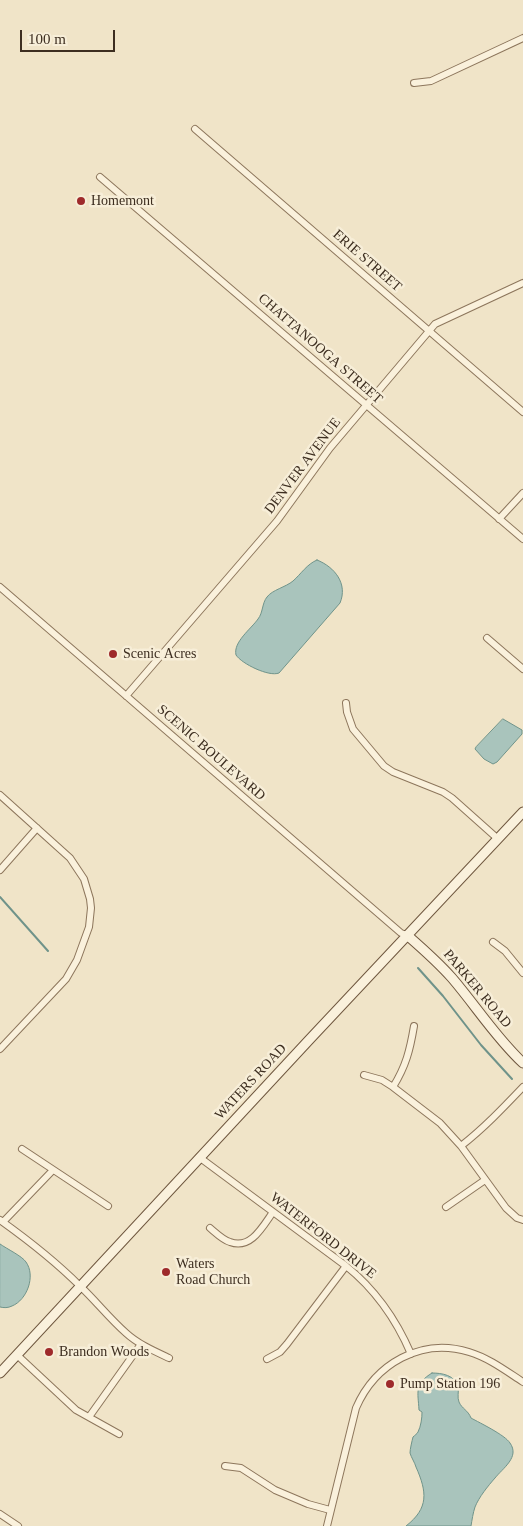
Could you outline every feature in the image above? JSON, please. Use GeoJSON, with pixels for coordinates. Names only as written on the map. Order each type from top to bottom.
{"type":"FeatureCollection","features":[{"type":"Feature","properties":{"kind":"street"},"geometry":{"type":"LineString","coordinates":[[414,83],[431,81],[523,38]]}},
{"type":"Feature","properties":{"kind":"street","name":"ERIE STREET"},"geometry":{"type":"LineString","coordinates":[[195,129],[523,412]]}},
{"type":"Feature","properties":{"kind":"street","name":"CHATTANOOGA STREET"},"geometry":{"type":"LineString","coordinates":[[100,177],[523,540]]}},
{"type":"Feature","properties":{"kind":"street","name":"DENVER AVENUE"},"geometry":{"type":"LineString","coordinates":[[126,696],[263,538],[330,448],[434,324],[523,284]]}},
{"type":"Feature","properties":{"kind":"street"},"geometry":{"type":"LineString","coordinates":[[499,519],[523,493]]}},
{"type":"Feature","properties":{"kind":"street","name":"SCENIC BOULEVARD"},"geometry":{"type":"LineString","coordinates":[[0,587],[401,933],[408,935]]}},
{"type":"Feature","properties":{"kind":"street"},"geometry":{"type":"LineString","coordinates":[[487,638],[523,669]]}},
{"type":"Feature","properties":{"kind":"street"},"geometry":{"type":"LineString","coordinates":[[346,703],[353,729],[384,766],[393,772],[443,792],[498,839]]}},
{"type":"Feature","properties":{"kind":"street"},"geometry":{"type":"LineString","coordinates":[[0,795],[70,858],[84,879],[91,908],[89,927],[66,979],[0,1049]]}},
{"type":"Feature","properties":{"kind":"street","name":"WATERS ROAD"},"geometry":{"type":"LineString","coordinates":[[0,1373],[199,1157],[523,812]]}},
{"type":"Feature","properties":{"kind":"street"},"geometry":{"type":"LineString","coordinates":[[0,870],[37,828]]}},
{"type":"Feature","properties":{"kind":"street","name":"PARKER ROAD"},"geometry":{"type":"LineString","coordinates":[[408,935],[452,977],[505,1045],[523,1063]]}},
{"type":"Feature","properties":{"kind":"street"},"geometry":{"type":"LineString","coordinates":[[493,942],[505,950],[523,973]]}},
{"type":"Feature","properties":{"kind":"street"},"geometry":{"type":"LineString","coordinates":[[393,1087],[407,1062],[414,1026]]}},
{"type":"Feature","properties":{"kind":"street"},"geometry":{"type":"LineString","coordinates":[[364,1075],[382,1080],[440,1123],[461,1146],[506,1208],[517,1218],[523,1220]]}},
{"type":"Feature","properties":{"kind":"street"},"geometry":{"type":"LineString","coordinates":[[461,1146],[496,1116],[523,1087]]}},
{"type":"Feature","properties":{"kind":"street"},"geometry":{"type":"LineString","coordinates":[[22,1149],[108,1206]]}},
{"type":"Feature","properties":{"kind":"street","name":"WATERFORD DRIVE"},"geometry":{"type":"LineString","coordinates":[[199,1157],[346,1266],[369,1286],[401,1331],[411,1354]]}},
{"type":"Feature","properties":{"kind":"street"},"geometry":{"type":"LineString","coordinates":[[53,1170],[1,1221],[39,1249],[80,1286],[120,1327],[141,1344],[169,1358]]}},
{"type":"Feature","properties":{"kind":"street"},"geometry":{"type":"LineString","coordinates":[[446,1207],[485,1180]]}},
{"type":"Feature","properties":{"kind":"street"},"geometry":{"type":"LineString","coordinates":[[210,1228],[231,1243],[244,1243],[255,1236],[273,1212]]}},
{"type":"Feature","properties":{"kind":"street"},"geometry":{"type":"LineString","coordinates":[[268,1359],[280,1352],[287,1344],[346,1266]]}},
{"type":"Feature","properties":{"kind":"street"},"geometry":{"type":"LineString","coordinates":[[89,1417],[141,1344]]}},
{"type":"Feature","properties":{"kind":"street"},"geometry":{"type":"LineString","coordinates":[[327,1526],[351,1422],[359,1400],[376,1376],[390,1365],[411,1354],[442,1348],[469,1352],[493,1363],[523,1382]]}},
{"type":"Feature","properties":{"kind":"street"},"geometry":{"type":"LineString","coordinates":[[17,1355],[76,1410],[119,1434]]}},
{"type":"Feature","properties":{"kind":"street"},"geometry":{"type":"LineString","coordinates":[[225,1466],[242,1468],[276,1490],[308,1504],[330,1510]]}},
{"type":"Feature","properties":{"kind":"street"},"geometry":{"type":"LineString","coordinates":[[0,1514],[18,1526]]}},
{"type":"Feature","properties":{"kind":"water"},"geometry":{"type":"Polygon","coordinates":[[[317,560],[329,567],[338,577],[342,589],[340,603],[279,673],[269,673],[256,669],[239,659],[236,655],[237,645],[260,617],[267,597],[272,592],[293,581],[317,560]]]}},
{"type":"Feature","properties":{"kind":"water"},"geometry":{"type":"Polygon","coordinates":[[[503,719],[522,730],[522,734],[493,764],[484,759],[475,749],[503,719]]]}},
{"type":"Feature","properties":{"kind":"water"},"geometry":{"type":"Polygon","coordinates":[[[0,1244],[26,1262],[30,1274],[28,1287],[22,1299],[6,1308],[0,1307],[0,1244]]]}},
{"type":"Feature","properties":{"kind":"water"},"geometry":{"type":"Polygon","coordinates":[[[432,1373],[451,1377],[458,1387],[459,1402],[471,1418],[503,1436],[513,1448],[512,1458],[477,1503],[471,1526],[406,1526],[419,1513],[424,1499],[422,1484],[410,1451],[413,1437],[418,1432],[422,1419],[422,1412],[419,1410],[418,1389],[422,1381],[432,1373]]]}},
{"type":"Feature","properties":{"kind":"waterway"},"geometry":{"type":"LineString","coordinates":[[0,897],[48,951]]}},
{"type":"Feature","properties":{"kind":"waterway"},"geometry":{"type":"LineString","coordinates":[[418,968],[443,996],[481,1045],[512,1079]]}},
{"type":"Feature","properties":{"kind":"place","name":"Homemont"},"geometry":{"type":"Point","coordinates":[81,201]}},
{"type":"Feature","properties":{"kind":"place","name":"Scenic Acres"},"geometry":{"type":"Point","coordinates":[113,654]}},
{"type":"Feature","properties":{"kind":"place","name":"Waters Road Church"},"geometry":{"type":"Point","coordinates":[166,1272]}},
{"type":"Feature","properties":{"kind":"place","name":"Brandon Woods"},"geometry":{"type":"Point","coordinates":[49,1352]}},
{"type":"Feature","properties":{"kind":"place","name":"Pump Station 196"},"geometry":{"type":"Point","coordinates":[390,1384]}}]}
